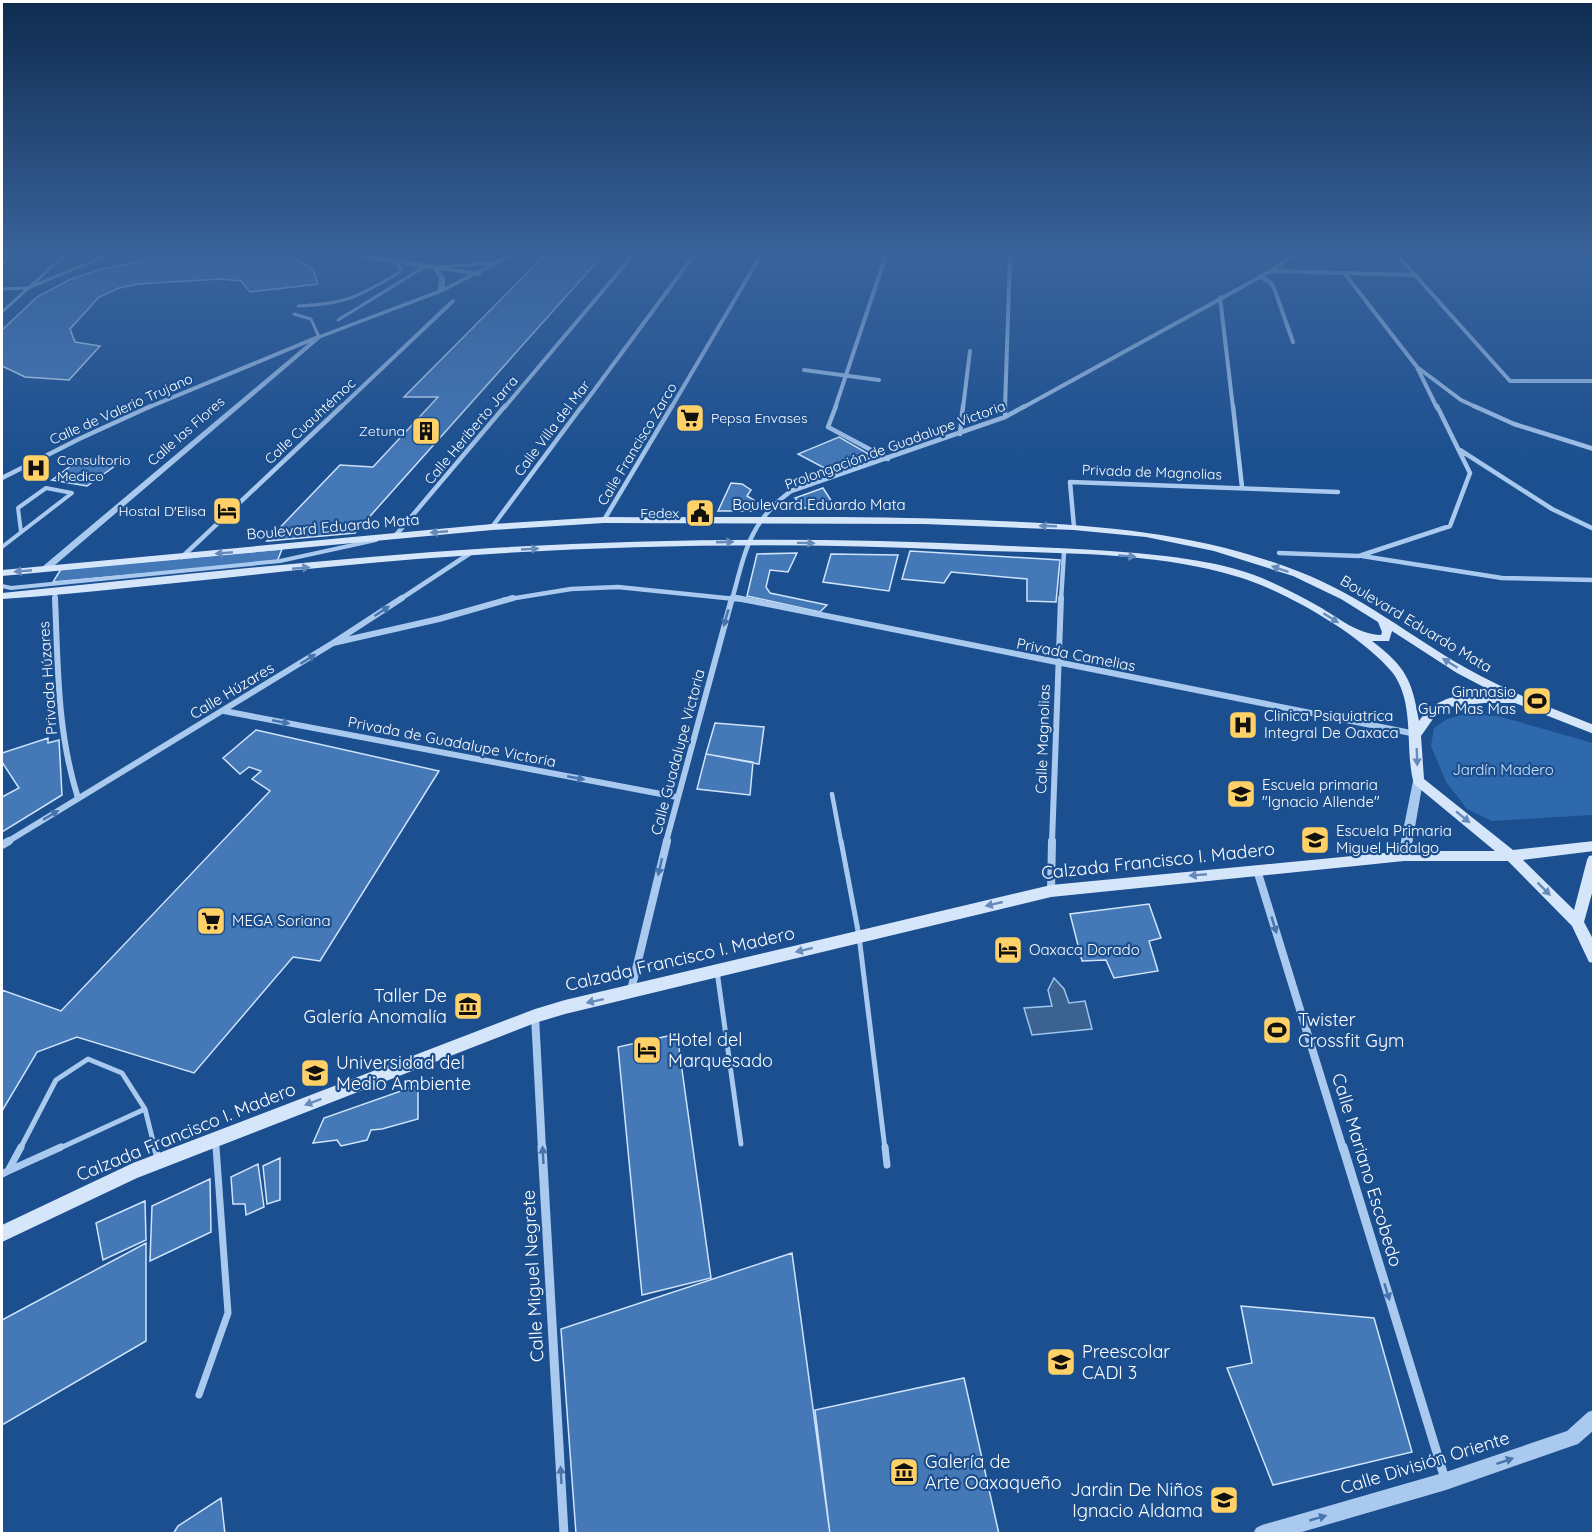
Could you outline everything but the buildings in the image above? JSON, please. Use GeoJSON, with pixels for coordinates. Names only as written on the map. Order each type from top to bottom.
{"type":"FeatureCollection","features":[{"type":"Feature","properties":{"kind":"main road","name":"Boulevard Eduardo Mata"},"geometry":{"type":"LineString","coordinates":[[2,573],[492,527],[604,520],[924,521],[1074,527],[1146,534],[1216,548],[1296,574],[1345,597],[1461,670],[1520,701],[1593,730]]}},
{"type":"Feature","properties":{"kind":"main road"},"geometry":{"type":"LineString","coordinates":[[2,596],[472,552],[747,541],[932,545],[1064,552],[1164,559],[1242,574],[1330,617],[1388,661],[1405,682],[1416,734],[1418,781],[1511,856],[1577,922],[1593,957]]}},
{"type":"Feature","properties":{"kind":"main road"},"geometry":{"type":"LineString","coordinates":[[1354,634],[1377,639],[1385,638],[1387,632],[1382,620]]}},
{"type":"Feature","properties":{"kind":"main road"},"geometry":{"type":"LineString","coordinates":[[1416,734],[1438,707],[1452,702],[1494,698],[1520,701]]}},
{"type":"Feature","properties":{"kind":"main road","name":"Calzada Francisco I. Madero"},"geometry":{"type":"LineString","coordinates":[[2,1234],[133,1171],[535,1016],[859,936],[1051,891],[1404,856],[1511,856],[1593,846]]}},
{"type":"Feature","properties":{"kind":"main road"},"geometry":{"type":"LineString","coordinates":[[1577,922],[1593,860]]}},
{"type":"Feature","properties":{"kind":"street","name":"Calle las Flores"},"geometry":{"type":"LineString","coordinates":[[45,569],[319,337],[346,327]]}},
{"type":"Feature","properties":{"kind":"street","name":"Calle Cuauhtémoc"},"geometry":{"type":"LineString","coordinates":[[182,556],[426,327]]}},
{"type":"Feature","properties":{"kind":"street","name":"Calle Heriberto Jarra"},"geometry":{"type":"LineString","coordinates":[[391,537],[572,327]]}},
{"type":"Feature","properties":{"kind":"street","name":"Calle Villa del Mar"},"geometry":{"type":"LineString","coordinates":[[492,527],[641,327]]}},
{"type":"Feature","properties":{"kind":"street","name":"Calle Francisco Zarco"},"geometry":{"type":"LineString","coordinates":[[604,520],[719,327]]}},
{"type":"Feature","properties":{"kind":"street"},"geometry":{"type":"LineString","coordinates":[[863,327],[828,427],[888,459]]}},
{"type":"Feature","properties":{"kind":"street"},"geometry":{"type":"LineString","coordinates":[[1005,417],[1008,327]]}},
{"type":"Feature","properties":{"kind":"street","name":"Prolongación de Guadalupe Victoria"},"geometry":{"type":"LineString","coordinates":[[760,520],[775,502],[791,491],[1005,417],[1167,327]]}},
{"type":"Feature","properties":{"kind":"street"},"geometry":{"type":"LineString","coordinates":[[1223,327],[1242,487],[1338,492]]}},
{"type":"Feature","properties":{"kind":"street"},"geometry":{"type":"LineString","coordinates":[[1288,327],[1293,342]]}},
{"type":"Feature","properties":{"kind":"street"},"geometry":{"type":"LineString","coordinates":[[1359,556],[1450,526],[1470,473],[1417,367],[1386,327]]}},
{"type":"Feature","properties":{"kind":"street"},"geometry":{"type":"LineString","coordinates":[[1462,327],[1510,381],[1593,381]]}},
{"type":"Feature","properties":{"kind":"street","name":"Calle de Valerio Trujano"},"geometry":{"type":"LineString","coordinates":[[2,478],[38,458],[149,405],[319,337]]}},
{"type":"Feature","properties":{"kind":"street"},"geometry":{"type":"LineString","coordinates":[[960,434],[970,351]]}},
{"type":"Feature","properties":{"kind":"street"},"geometry":{"type":"LineString","coordinates":[[1417,367],[1461,400],[1481,411],[1593,449]]}},
{"type":"Feature","properties":{"kind":"street"},"geometry":{"type":"LineString","coordinates":[[804,370],[879,380]]}},
{"type":"Feature","properties":{"kind":"street"},"geometry":{"type":"LineString","coordinates":[[1459,448],[1552,509],[1593,529]]}},
{"type":"Feature","properties":{"kind":"street","name":"Privada de Magnolias"},"geometry":{"type":"LineString","coordinates":[[1074,527],[1070,482],[1242,487]]}},
{"type":"Feature","properties":{"kind":"street","name":"Calle Guadalupe Victoria"},"geometry":{"type":"LineString","coordinates":[[630,993],[676,797],[747,541],[760,520]]}},
{"type":"Feature","properties":{"kind":"street","name":"Calle Húzares"},"geometry":{"type":"LineString","coordinates":[[2,845],[224,711],[472,552]]}},
{"type":"Feature","properties":{"kind":"street","name":"Calle Magnolias"},"geometry":{"type":"LineString","coordinates":[[1051,891],[1064,552]]}},
{"type":"Feature","properties":{"kind":"street"},"geometry":{"type":"LineString","coordinates":[[1279,554],[1359,556],[1502,578],[1593,580]]}},
{"type":"Feature","properties":{"kind":"street","name":"Privada Camelias"},"geometry":{"type":"LineString","coordinates":[[333,643],[439,619],[500,600],[571,589],[618,587],[732,597],[1416,734]]}},
{"type":"Feature","properties":{"kind":"street","name":"Privada Húzares"},"geometry":{"type":"LineString","coordinates":[[55,591],[61,720],[78,798]]}},
{"type":"Feature","properties":{"kind":"street","name":"Privada de Guadalupe Victoria"},"geometry":{"type":"LineString","coordinates":[[224,711],[676,797]]}},
{"type":"Feature","properties":{"kind":"street"},"geometry":{"type":"LineString","coordinates":[[1404,856],[1418,781]]}},
{"type":"Feature","properties":{"kind":"street","name":"Calle Mariano Escobedo"},"geometry":{"type":"LineString","coordinates":[[1256,869],[1446,1481]]}},
{"type":"Feature","properties":{"kind":"street","name":"Calle Miguel Negrete"},"geometry":{"type":"LineString","coordinates":[[535,1016],[564,1533]]}},
{"type":"Feature","properties":{"kind":"street","name":"Calle División Oriente"},"geometry":{"type":"LineString","coordinates":[[1262,1533],[1446,1481],[1572,1437],[1593,1418]]}},
{"type":"Feature","properties":{"kind":"lane"},"geometry":{"type":"LineString","coordinates":[[314,327],[319,337]]}},
{"type":"Feature","properties":{"kind":"lane"},"geometry":{"type":"LineString","coordinates":[[2,547],[72,493],[46,488],[18,508],[21,532]]}},
{"type":"Feature","properties":{"kind":"lane"},"geometry":{"type":"LineString","coordinates":[[2,586],[11,588],[280,561],[391,537]]}},
{"type":"Feature","properties":{"kind":"lane"},"geometry":{"type":"LineString","coordinates":[[832,794],[859,936],[887,1165]]}},
{"type":"Feature","properties":{"kind":"lane"},"geometry":{"type":"LineString","coordinates":[[717,971],[741,1144]]}},
{"type":"Feature","properties":{"kind":"lane"},"geometry":{"type":"LineString","coordinates":[[5,1173],[56,1080],[88,1059],[122,1073],[145,1109],[158,1161]]}},
{"type":"Feature","properties":{"kind":"lane"},"geometry":{"type":"LineString","coordinates":[[5,1173],[145,1109]]}},
{"type":"Feature","properties":{"kind":"lane"},"geometry":{"type":"LineString","coordinates":[[199,1395],[228,1313],[216,1139]]}},
{"type":"Feature","properties":{"kind":"green space","name":"Jardín Madero"},"geometry":{"type":"Polygon","coordinates":[[[1465,714],[1498,716],[1593,743],[1593,815],[1492,821],[1467,809],[1446,782],[1431,746],[1434,728],[1447,719],[1465,714]]]}},
{"type":"Feature","properties":{"kind":"shaded area"},"geometry":{"type":"Polygon","coordinates":[[[1054,978],[1064,989],[1069,1003],[1085,1001],[1092,1029],[1032,1035],[1024,1008],[1052,1006],[1048,990],[1054,978]]]}},
{"type":"Feature","properties":{"kind":"place","name":"Pepsa Envases"},"geometry":{"type":"Point","coordinates":[690,418]}},
{"type":"Feature","properties":{"kind":"place","name":"Zetuna"},"geometry":{"type":"Point","coordinates":[426,431]}},
{"type":"Feature","properties":{"kind":"place","name":"Consultorio Medico"},"geometry":{"type":"Point","coordinates":[36,468]}},
{"type":"Feature","properties":{"kind":"place","name":"Hostal D'Elisa"},"geometry":{"type":"Point","coordinates":[227,511]}},
{"type":"Feature","properties":{"kind":"place","name":"Fedex"},"geometry":{"type":"Point","coordinates":[700,513]}},
{"type":"Feature","properties":{"kind":"place","name":"Gimnasio Gym Mas Mas"},"geometry":{"type":"Point","coordinates":[1537,701]}},
{"type":"Feature","properties":{"kind":"place","name":"Clinica Psiquiatrica Integral De Oaxaca"},"geometry":{"type":"Point","coordinates":[1243,725]}},
{"type":"Feature","properties":{"kind":"place","name":"Escuela primaria \"Ignacio Allende\""},"geometry":{"type":"Point","coordinates":[1241,794]}},
{"type":"Feature","properties":{"kind":"place","name":"Escuela Primaria Miguel Hidalgo"},"geometry":{"type":"Point","coordinates":[1315,840]}},
{"type":"Feature","properties":{"kind":"place","name":"MEGA Soriana"},"geometry":{"type":"Point","coordinates":[211,921]}},
{"type":"Feature","properties":{"kind":"place","name":"Oaxaca Dorado"},"geometry":{"type":"Point","coordinates":[1008,950]}},
{"type":"Feature","properties":{"kind":"place","name":"Taller De Galería Anomalía"},"geometry":{"type":"Point","coordinates":[468,1006]}},
{"type":"Feature","properties":{"kind":"place","name":"Twister Crossfit Gym"},"geometry":{"type":"Point","coordinates":[1277,1030]}},
{"type":"Feature","properties":{"kind":"place","name":"Hotel del Marquesado"},"geometry":{"type":"Point","coordinates":[647,1050]}},
{"type":"Feature","properties":{"kind":"place","name":"Universidad del Medio Ambiente"},"geometry":{"type":"Point","coordinates":[315,1073]}},
{"type":"Feature","properties":{"kind":"place","name":"Preescolar CADI 3"},"geometry":{"type":"Point","coordinates":[1061,1362]}},
{"type":"Feature","properties":{"kind":"place","name":"Galería de Arte Oaxaqueño"},"geometry":{"type":"Point","coordinates":[904,1472]}},
{"type":"Feature","properties":{"kind":"place","name":"Jardin De Niños Ignacio Aldama"},"geometry":{"type":"Point","coordinates":[1224,1500]}}]}
